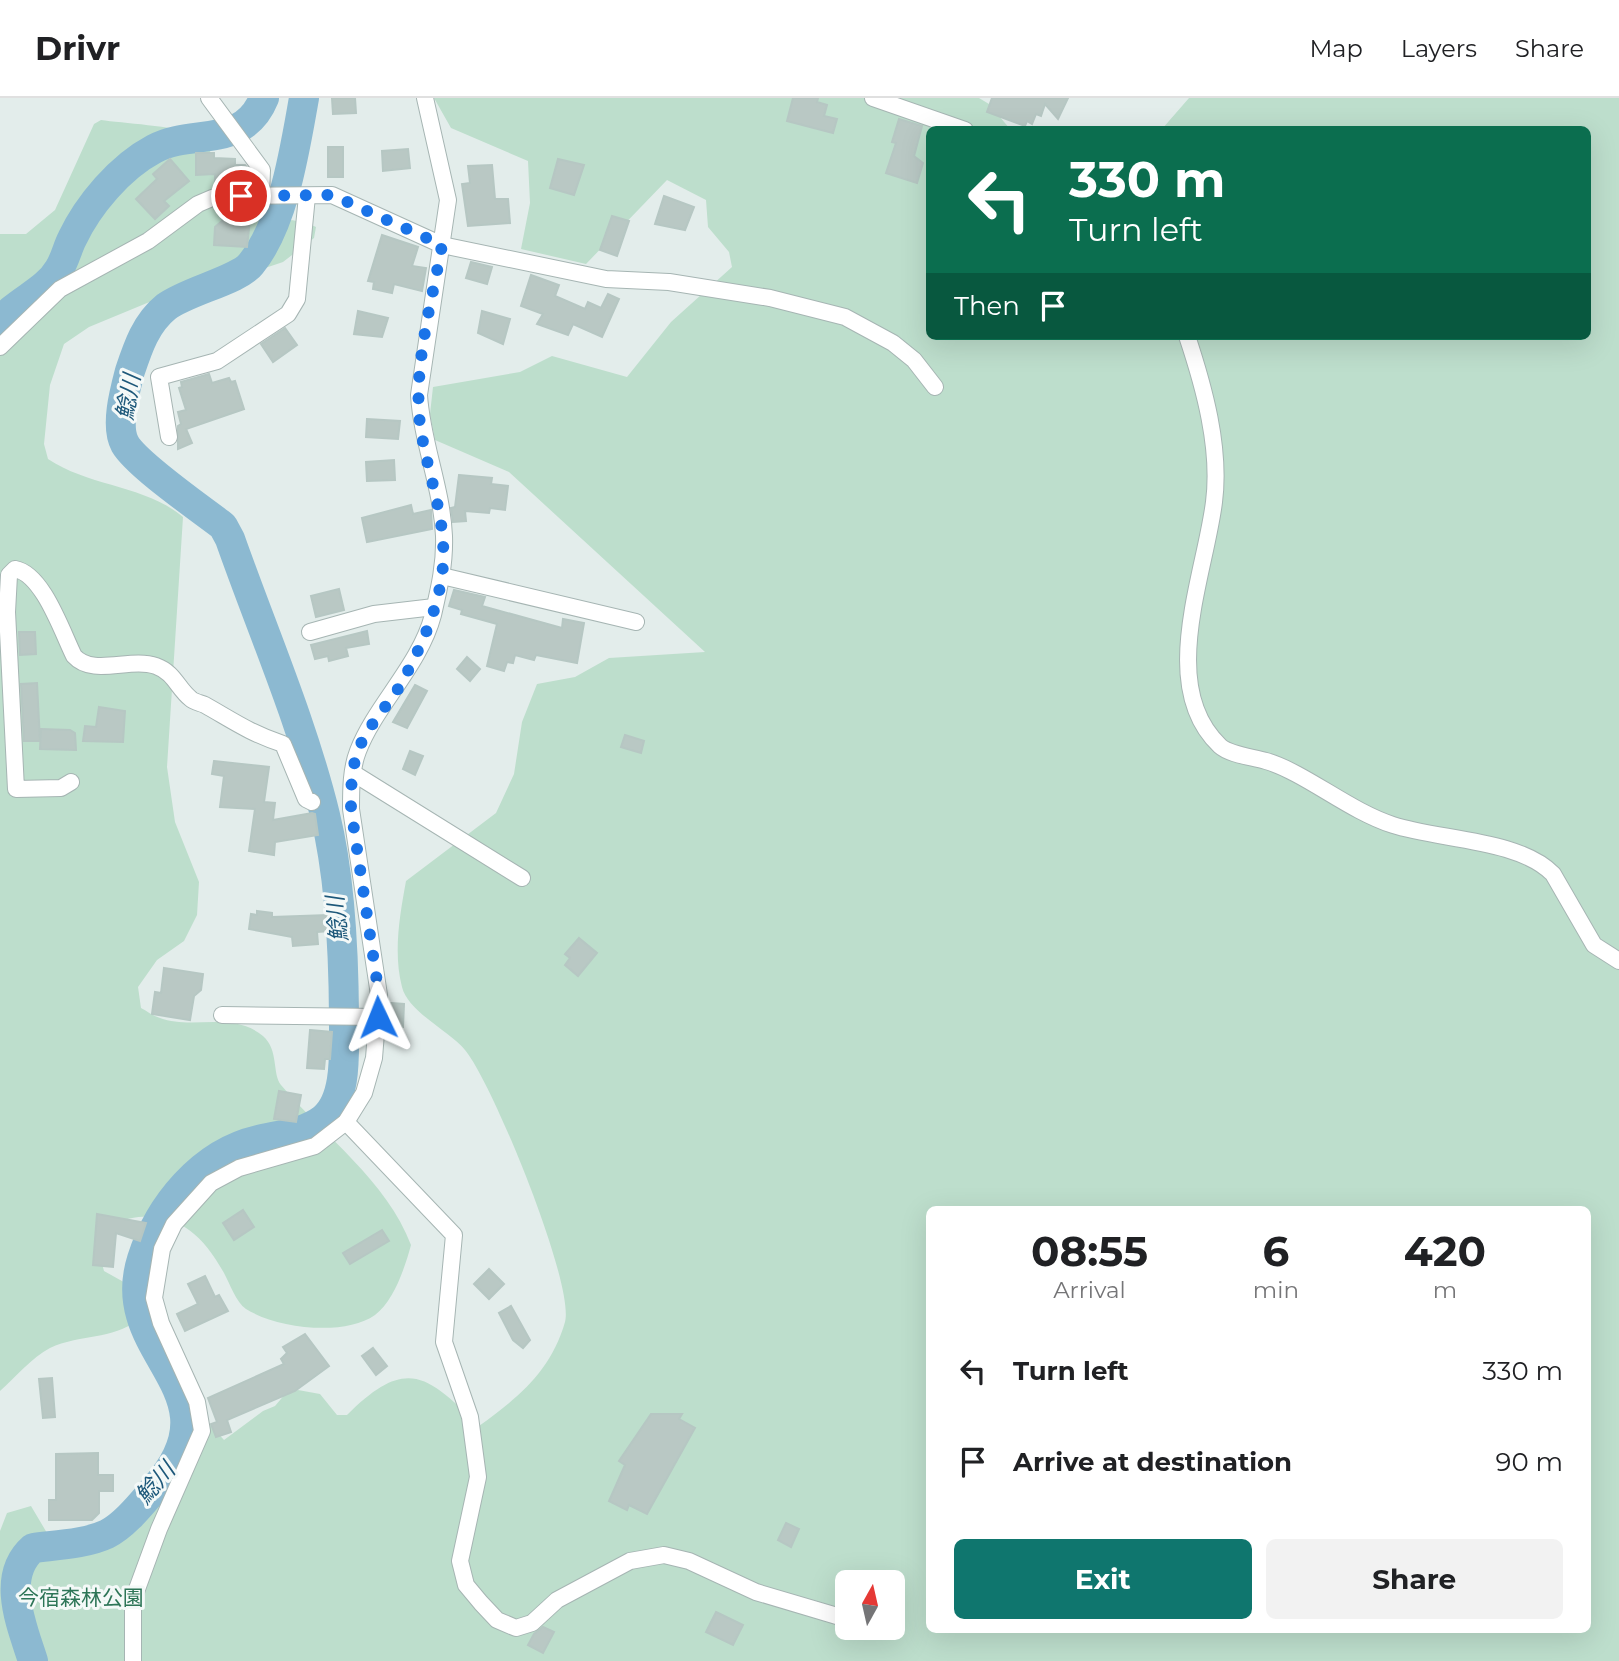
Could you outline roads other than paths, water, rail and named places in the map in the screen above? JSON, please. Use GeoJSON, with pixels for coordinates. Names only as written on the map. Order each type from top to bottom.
{"type":"FeatureCollection","features":[{"type":"Feature","properties":{"kind":"street"},"geometry":{"type":"LineString","coordinates":[[133,1661],[133,1600],[159,1529],[202,1431],[197,1402],[161,1323],[154,1297],[162,1249],[174,1224],[211,1183],[239,1168],[315,1146],[346,1122],[364,1093],[374,1059],[379,995],[351,809],[353,773],[358,750],[400,684],[432,618],[442,576],[444,536],[440,503],[421,425],[419,395],[448,200],[425,98]]}},
{"type":"Feature","properties":{"kind":"street"},"geometry":{"type":"LineString","coordinates":[[873,98],[954,126]]}},
{"type":"Feature","properties":{"kind":"street"},"geometry":{"type":"LineString","coordinates":[[213,104],[262,170],[264,194]]}},
{"type":"Feature","properties":{"kind":"street"},"geometry":{"type":"LineString","coordinates":[[0,347],[60,289],[148,241],[198,204],[212,198],[264,194],[332,195],[442,245],[606,279],[669,282],[770,298],[845,317],[893,343],[914,360],[935,387]]}},
{"type":"Feature","properties":{"kind":"street"},"geometry":{"type":"LineString","coordinates":[[169,436],[159,377],[217,361],[288,314],[296,299],[300,196]]}},
{"type":"Feature","properties":{"kind":"street"},"geometry":{"type":"LineString","coordinates":[[1189,340],[1209,407],[1214,501],[1187,654],[1188,681],[1197,713],[1222,748],[1275,764],[1371,816],[1392,825],[1500,848],[1544,865],[1553,874],[1594,945],[1619,961]]}},
{"type":"Feature","properties":{"kind":"street"},"geometry":{"type":"LineString","coordinates":[[71,782],[61,788],[16,789],[7,612],[9,575],[15,569],[29,573],[42,591],[74,656],[81,664],[92,667],[140,663],[158,667],[176,677],[191,700],[202,703],[247,732],[283,744],[306,799],[312,802]]}},
{"type":"Feature","properties":{"kind":"street"},"geometry":{"type":"LineString","coordinates":[[442,576],[636,622]]}},
{"type":"Feature","properties":{"kind":"street"},"geometry":{"type":"LineString","coordinates":[[310,632],[374,614],[434,607]]}},
{"type":"Feature","properties":{"kind":"street"},"geometry":{"type":"LineString","coordinates":[[353,773],[522,878]]}},
{"type":"Feature","properties":{"kind":"street"},"geometry":{"type":"LineString","coordinates":[[222,1015],[378,1017]]}},
{"type":"Feature","properties":{"kind":"street"},"geometry":{"type":"LineString","coordinates":[[346,1122],[454,1235],[444,1342],[470,1417],[478,1477],[460,1562],[466,1585],[497,1620],[516,1628],[532,1623],[557,1600],[630,1561],[664,1555],[689,1561],[756,1592],[835,1615]]}},
{"type":"Feature","properties":{"kind":"waterway"},"geometry":{"type":"LineString","coordinates":[[0,323],[6,315],[53,277],[87,213],[117,176],[154,149],[184,139],[230,131],[243,125],[255,114],[264,98]]}},
{"type":"Feature","properties":{"kind":"waterway","name":"鯰川"},"geometry":{"type":"LineString","coordinates":[[33,1661],[16,1602],[18,1573],[23,1560],[33,1548],[90,1540],[114,1530],[156,1487],[179,1453],[185,1424],[181,1398],[143,1322],[137,1293],[142,1259],[159,1219],[185,1184],[219,1156],[258,1140],[300,1130],[323,1119],[331,1111],[343,1076],[343,973],[335,866],[316,780],[293,710],[223,526],[142,463],[125,444],[121,428],[122,408],[130,371],[153,320],[175,301],[245,270],[262,247],[280,207],[304,98]]}},
{"type":"Feature","properties":{"kind":"park label","name":"今宿森林公園"},"geometry":{"type":"Point","coordinates":[81,1597]}}]}
